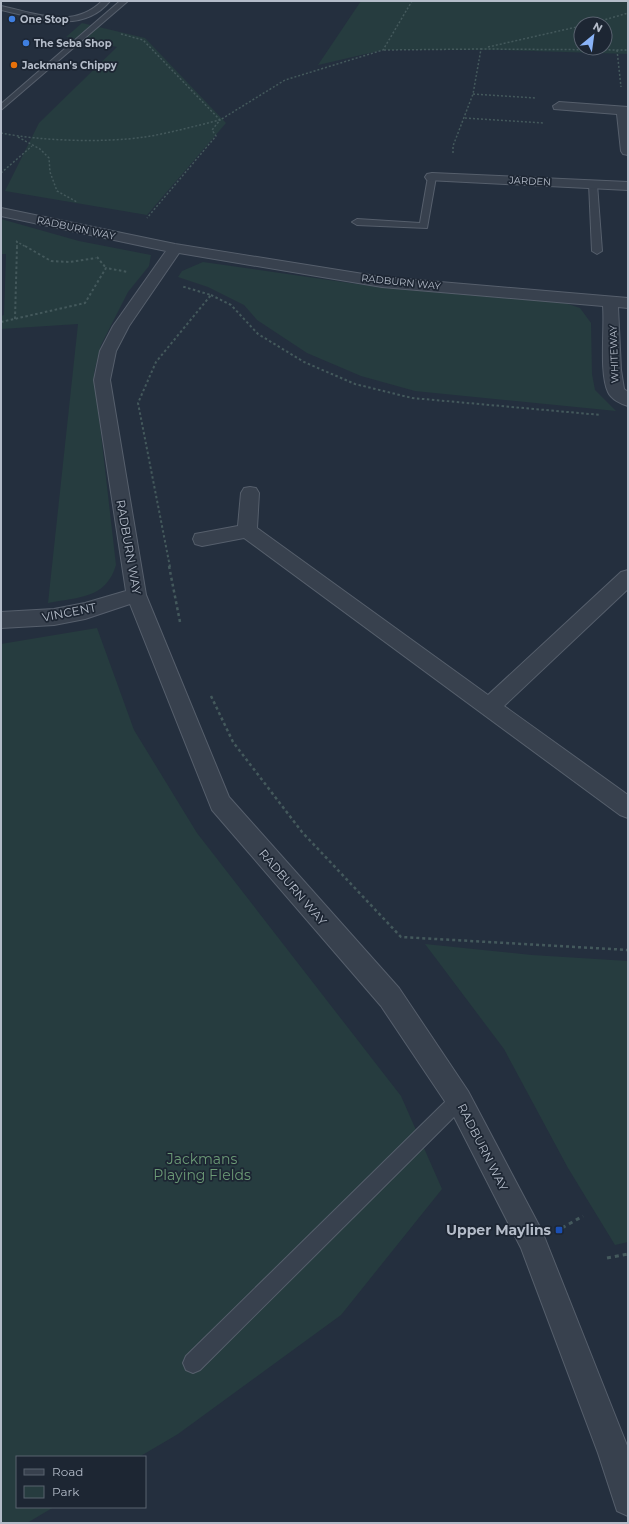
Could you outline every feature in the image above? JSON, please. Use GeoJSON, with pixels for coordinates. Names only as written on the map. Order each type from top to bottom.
{"type":"FeatureCollection","features":[{"type":"Feature","properties":{"kind":"street"},"geometry":{"type":"LineString","coordinates":[[558,106],[626,110],[628,152]]}},
{"type":"Feature","properties":{"kind":"street","name":"JARDEN"},"geometry":{"type":"LineString","coordinates":[[432,177],[628,186]]}},
{"type":"Feature","properties":{"kind":"street","name":"RADBURN WAY"},"geometry":{"type":"LineString","coordinates":[[1,212],[175,248],[382,282],[628,303]]}},
{"type":"Feature","properties":{"kind":"street","name":"RADBURN WAY"},"geometry":{"type":"LineString","coordinates":[[175,248],[121,326],[108,350],[102,380],[136,595],[220,803],[390,997],[459,1100],[532,1241],[614,1453],[628,1500]]}},
{"type":"Feature","properties":{"kind":"street","name":"WHITEWAY"},"geometry":{"type":"LineString","coordinates":[[610,302],[612,318],[612,378],[616,392],[628,400]]}},
{"type":"Feature","properties":{"kind":"street"},"geometry":{"type":"LineString","coordinates":[[247,531],[250,493]]}},
{"type":"Feature","properties":{"kind":"street"},"geometry":{"type":"LineString","coordinates":[[202,539],[247,531],[490,706],[628,808]]}},
{"type":"Feature","properties":{"kind":"street"},"geometry":{"type":"LineString","coordinates":[[490,706],[628,577]]}},
{"type":"Feature","properties":{"kind":"street","name":"VINCENT"},"geometry":{"type":"LineString","coordinates":[[1,620],[54,617],[85,611],[136,595]]}},
{"type":"Feature","properties":{"kind":"lane"},"geometry":{"type":"LineString","coordinates":[[1,8],[66,20],[82,18],[93,13],[106,1]]}},
{"type":"Feature","properties":{"kind":"lane"},"geometry":{"type":"LineString","coordinates":[[1,108],[95,28],[124,1]]}},
{"type":"Feature","properties":{"kind":"lane"},"geometry":{"type":"LineString","coordinates":[[357,222],[424,226],[432,177]]}},
{"type":"Feature","properties":{"kind":"lane"},"geometry":{"type":"LineString","coordinates":[[593,184],[597,251]]}},
{"type":"Feature","properties":{"kind":"lane"},"geometry":{"type":"LineString","coordinates":[[193,1363],[459,1100]]}},
{"type":"Feature","properties":{"kind":"path"},"geometry":{"type":"LineString","coordinates":[[383,50],[412,1]]}},
{"type":"Feature","properties":{"kind":"path"},"geometry":{"type":"LineString","coordinates":[[613,17],[628,13]]}},
{"type":"Feature","properties":{"kind":"path"},"geometry":{"type":"LineString","coordinates":[[95,28],[143,40],[220,120]]}},
{"type":"Feature","properties":{"kind":"path"},"geometry":{"type":"LineString","coordinates":[[481,49],[573,28]]}},
{"type":"Feature","properties":{"kind":"path"},"geometry":{"type":"LineString","coordinates":[[1,133],[16,136],[90,140],[145,137],[220,120],[284,80],[383,50],[526,48],[628,50]]}},
{"type":"Feature","properties":{"kind":"path"},"geometry":{"type":"LineString","coordinates":[[450,178],[453,146],[473,94],[481,49]]}},
{"type":"Feature","properties":{"kind":"path"},"geometry":{"type":"LineString","coordinates":[[617,50],[626,110]]}},
{"type":"Feature","properties":{"kind":"path"},"geometry":{"type":"LineString","coordinates":[[473,94],[547,99],[558,106]]}},
{"type":"Feature","properties":{"kind":"path"},"geometry":{"type":"LineString","coordinates":[[143,222],[216,136],[212,130],[220,120]]}},
{"type":"Feature","properties":{"kind":"path"},"geometry":{"type":"LineString","coordinates":[[16,136],[40,149],[49,158],[50,172],[57,191],[78,203]]}},
{"type":"Feature","properties":{"kind":"path"},"geometry":{"type":"LineString","coordinates":[[1,173],[32,146]]}},
{"type":"Feature","properties":{"kind":"path"},"geometry":{"type":"LineString","coordinates":[[11,240],[17,241],[51,261],[70,262],[104,255]]}},
{"type":"Feature","properties":{"kind":"path"},"geometry":{"type":"LineString","coordinates":[[15,319],[17,241]]}},
{"type":"Feature","properties":{"kind":"path"},"geometry":{"type":"LineString","coordinates":[[97,257],[106,268],[131,273]]}},
{"type":"Feature","properties":{"kind":"path"},"geometry":{"type":"LineString","coordinates":[[1,322],[85,303],[106,268]]}},
{"type":"Feature","properties":{"kind":"path"},"geometry":{"type":"LineString","coordinates":[[174,284],[211,295],[231,305],[258,334],[264,338],[304,362],[355,384],[412,398],[602,416]]}},
{"type":"Feature","properties":{"kind":"path"},"geometry":{"type":"LineString","coordinates":[[182,629],[138,403],[156,362],[211,295]]}},
{"type":"Feature","properties":{"kind":"path"},"geometry":{"type":"LineString","coordinates":[[210,693],[233,742],[302,832],[401,937],[628,950]]}},
{"type":"Feature","properties":{"kind":"path"},"geometry":{"type":"LineString","coordinates":[[607,1258],[628,1254]]}},
{"type":"Feature","properties":{"kind":"green space"},"geometry":{"type":"Polygon","coordinates":[[[361,1],[628,1],[628,54],[613,54],[613,16],[573,16],[573,52],[502,50],[383,50],[318,65],[361,1]]]}},
{"type":"Feature","properties":{"kind":"green space"},"geometry":{"type":"Polygon","coordinates":[[[82,23],[145,38],[226,123],[147,215],[5,191],[39,123],[117,47],[66,37],[82,23]]]}},
{"type":"Feature","properties":{"kind":"green space"},"geometry":{"type":"Polygon","coordinates":[[[1,219],[79,241],[151,255],[149,266],[128,292],[101,345],[94,373],[116,565],[111,576],[98,590],[80,597],[48,603],[78,324],[1,329],[1,316],[4,315],[6,254],[1,254],[1,219]]]}},
{"type":"Feature","properties":{"kind":"green space"},"geometry":{"type":"Polygon","coordinates":[[[203,262],[385,288],[565,303],[580,308],[591,323],[592,374],[595,390],[616,411],[415,391],[361,376],[307,353],[257,320],[244,305],[208,287],[178,277],[182,271],[203,262]]]}},
{"type":"Feature","properties":{"kind":"green space","name":"Jackmans Playing FIelds"},"geometry":{"type":"Polygon","coordinates":[[[97,628],[134,730],[197,833],[401,1096],[442,1189],[341,1315],[178,1434],[141,1456],[16,1456],[16,1508],[52,1508],[27,1523],[1,1523],[1,644],[97,628]]]}},
{"type":"Feature","properties":{"kind":"green space"},"geometry":{"type":"Polygon","coordinates":[[[425,944],[532,955],[628,961],[628,1242],[615,1245],[568,1168],[504,1049],[425,944]]]}},
{"type":"Feature","properties":{"kind":"place","name":"One Stop"},"geometry":{"type":"Point","coordinates":[12,19]}},
{"type":"Feature","properties":{"kind":"place","name":"The Seba Shop"},"geometry":{"type":"Point","coordinates":[26,43]}},
{"type":"Feature","properties":{"kind":"place","name":"Jackman's Chippy"},"geometry":{"type":"Point","coordinates":[14,65]}},
{"type":"Feature","properties":{"kind":"place","name":"Upper Maylins"},"geometry":{"type":"Point","coordinates":[559,1230]}}]}
